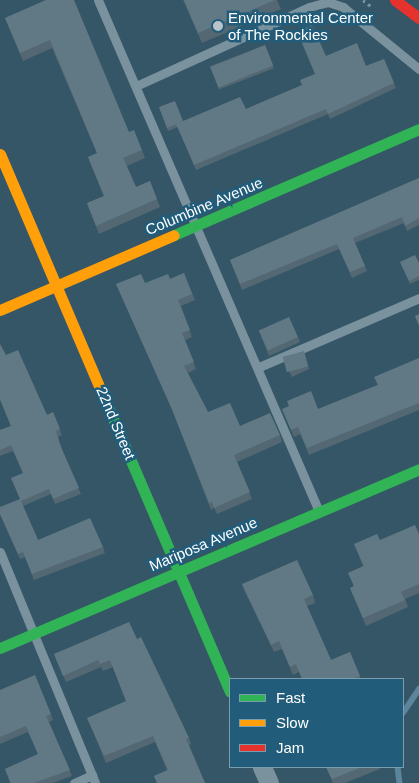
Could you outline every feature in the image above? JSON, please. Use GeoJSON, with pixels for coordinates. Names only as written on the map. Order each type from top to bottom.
{"type":"FeatureCollection","features":[{"type":"Feature","properties":{"kind":"street"},"geometry":{"type":"LineString","coordinates":[[395,0],[419,18]]}},
{"type":"Feature","properties":{"kind":"street","name":"Columbine Avenue"},"geometry":{"type":"LineString","coordinates":[[0,310],[419,129]]}},
{"type":"Feature","properties":{"kind":"street","name":"22nd Street"},"geometry":{"type":"LineString","coordinates":[[0,154],[229,690]]}},
{"type":"Feature","properties":{"kind":"street","name":"Mariposa Avenue"},"geometry":{"type":"LineString","coordinates":[[0,648],[419,469]]}},
{"type":"Feature","properties":{"kind":"street"},"geometry":{"type":"LineString","coordinates":[[262,768],[269,783]]}},
{"type":"Feature","properties":{"kind":"lane"},"geometry":{"type":"LineString","coordinates":[[98,0],[259,367],[319,512]]}},
{"type":"Feature","properties":{"kind":"lane"},"geometry":{"type":"LineString","coordinates":[[136,86],[309,7],[328,2],[343,7],[419,69]]}},
{"type":"Feature","properties":{"kind":"lane"},"geometry":{"type":"LineString","coordinates":[[259,367],[419,298]]}},
{"type":"Feature","properties":{"kind":"lane"},"geometry":{"type":"LineString","coordinates":[[0,552],[94,779],[74,783]]}},
{"type":"Feature","properties":{"kind":"building"},"geometry":{"type":"Polygon","coordinates":[[[46,0],[74,0],[129,132],[134,130],[142,150],[123,158],[136,187],[150,181],[157,199],[96,226],[87,203],[104,196],[88,157],[97,153],[50,40],[20,53],[5,18],[46,0]]]}},
{"type":"Feature","properties":{"kind":"building","name":"Environmental Center of The Rockies"},"geometry":{"type":"Polygon","coordinates":[[[184,0],[275,0],[198,33],[184,0]]]}},
{"type":"Feature","properties":{"kind":"building"},"geometry":{"type":"Polygon","coordinates":[[[312,25],[326,56],[357,43],[366,66],[384,59],[394,83],[328,114],[326,109],[194,165],[176,124],[240,97],[246,109],[302,85],[300,80],[315,74],[297,31],[312,25]]]}},
{"type":"Feature","properties":{"kind":"building"},"geometry":{"type":"Polygon","coordinates":[[[265,45],[273,65],[219,87],[210,67],[265,45]]]}},
{"type":"Feature","properties":{"kind":"building"},"geometry":{"type":"Polygon","coordinates":[[[175,101],[183,121],[167,128],[159,107],[175,101]]]}},
{"type":"Feature","properties":{"kind":"building"},"geometry":{"type":"Polygon","coordinates":[[[419,178],[419,218],[405,226],[402,217],[353,238],[365,266],[350,272],[337,244],[240,284],[230,260],[419,178]]]}},
{"type":"Feature","properties":{"kind":"building"},"geometry":{"type":"Polygon","coordinates":[[[415,255],[419,263],[419,276],[409,281],[400,262],[415,255]]]}},
{"type":"Feature","properties":{"kind":"building"},"geometry":{"type":"Polygon","coordinates":[[[184,273],[192,294],[178,300],[190,330],[182,333],[194,362],[184,366],[208,412],[230,403],[240,426],[270,413],[280,435],[234,455],[250,492],[214,508],[212,502],[209,503],[171,407],[116,284],[141,274],[145,283],[168,274],[170,279],[184,273]]]}},
{"type":"Feature","properties":{"kind":"building"},"geometry":{"type":"Polygon","coordinates":[[[419,314],[419,326],[415,316],[419,314]]]}},
{"type":"Feature","properties":{"kind":"building"},"geometry":{"type":"Polygon","coordinates":[[[289,317],[298,337],[268,351],[259,330],[289,317]]]}},
{"type":"Feature","properties":{"kind":"building"},"geometry":{"type":"Polygon","coordinates":[[[0,344],[6,355],[18,350],[47,415],[53,412],[60,429],[56,431],[61,447],[79,488],[53,499],[49,489],[21,501],[38,540],[90,518],[103,547],[32,574],[23,552],[18,554],[0,514],[0,507],[20,499],[11,478],[23,473],[11,445],[0,450],[0,430],[11,426],[0,399],[0,344]]]}},
{"type":"Feature","properties":{"kind":"building"},"geometry":{"type":"Polygon","coordinates":[[[304,351],[308,366],[287,372],[283,357],[304,351]]]}},
{"type":"Feature","properties":{"kind":"building"},"geometry":{"type":"Polygon","coordinates":[[[419,358],[419,403],[307,448],[298,427],[291,430],[282,409],[289,406],[287,401],[311,391],[318,409],[378,385],[374,377],[419,358]]]}},
{"type":"Feature","properties":{"kind":"building"},"geometry":{"type":"Polygon","coordinates":[[[415,525],[419,534],[419,584],[401,592],[405,600],[363,618],[350,588],[354,586],[348,573],[364,566],[354,544],[377,534],[380,540],[415,525]]]}},
{"type":"Feature","properties":{"kind":"building"},"geometry":{"type":"Polygon","coordinates":[[[297,560],[313,595],[304,599],[331,660],[350,652],[360,676],[355,678],[302,678],[296,664],[290,667],[279,641],[271,645],[242,584],[297,560]]]}},
{"type":"Feature","properties":{"kind":"building"},"geometry":{"type":"Polygon","coordinates":[[[129,622],[137,639],[141,637],[182,723],[189,738],[186,739],[205,783],[157,783],[154,776],[168,770],[153,736],[104,756],[87,718],[126,701],[110,660],[100,664],[98,660],[63,676],[54,654],[129,622]]]}},
{"type":"Feature","properties":{"kind":"building"},"geometry":{"type":"Polygon","coordinates":[[[35,675],[51,714],[46,716],[70,770],[34,783],[11,783],[5,769],[38,754],[26,726],[0,737],[0,690],[35,675]]]}},
{"type":"Feature","properties":{"kind":"building"},"geometry":{"type":"Polygon","coordinates":[[[326,768],[360,768],[332,779],[326,768]]]}},
{"type":"Feature","properties":{"kind":"waterway"},"geometry":{"type":"LineString","coordinates":[[404,712],[419,689]]}},
{"type":"Feature","properties":{"kind":"waterway"},"geometry":{"type":"LineString","coordinates":[[398,768],[400,783]]}},
{"type":"Feature","properties":{"kind":"traffic: fast"},"geometry":{"type":"LineString","coordinates":[[174,235],[419,129]]}},
{"type":"Feature","properties":{"kind":"traffic: fast"},"geometry":{"type":"LineString","coordinates":[[102,393],[229,690]]}},
{"type":"Feature","properties":{"kind":"traffic: fast"},"geometry":{"type":"LineString","coordinates":[[0,648],[419,469]]}},
{"type":"Feature","properties":{"kind":"traffic: slow"},"geometry":{"type":"LineString","coordinates":[[0,154],[102,393]]}},
{"type":"Feature","properties":{"kind":"traffic: slow"},"geometry":{"type":"LineString","coordinates":[[0,310],[174,235]]}},
{"type":"Feature","properties":{"kind":"traffic: jam"},"geometry":{"type":"LineString","coordinates":[[395,0],[419,18]]}},
{"type":"Feature","properties":{"kind":"place","name":"Environmental Center of The Rockies"},"geometry":{"type":"Point","coordinates":[218,26]}}]}
